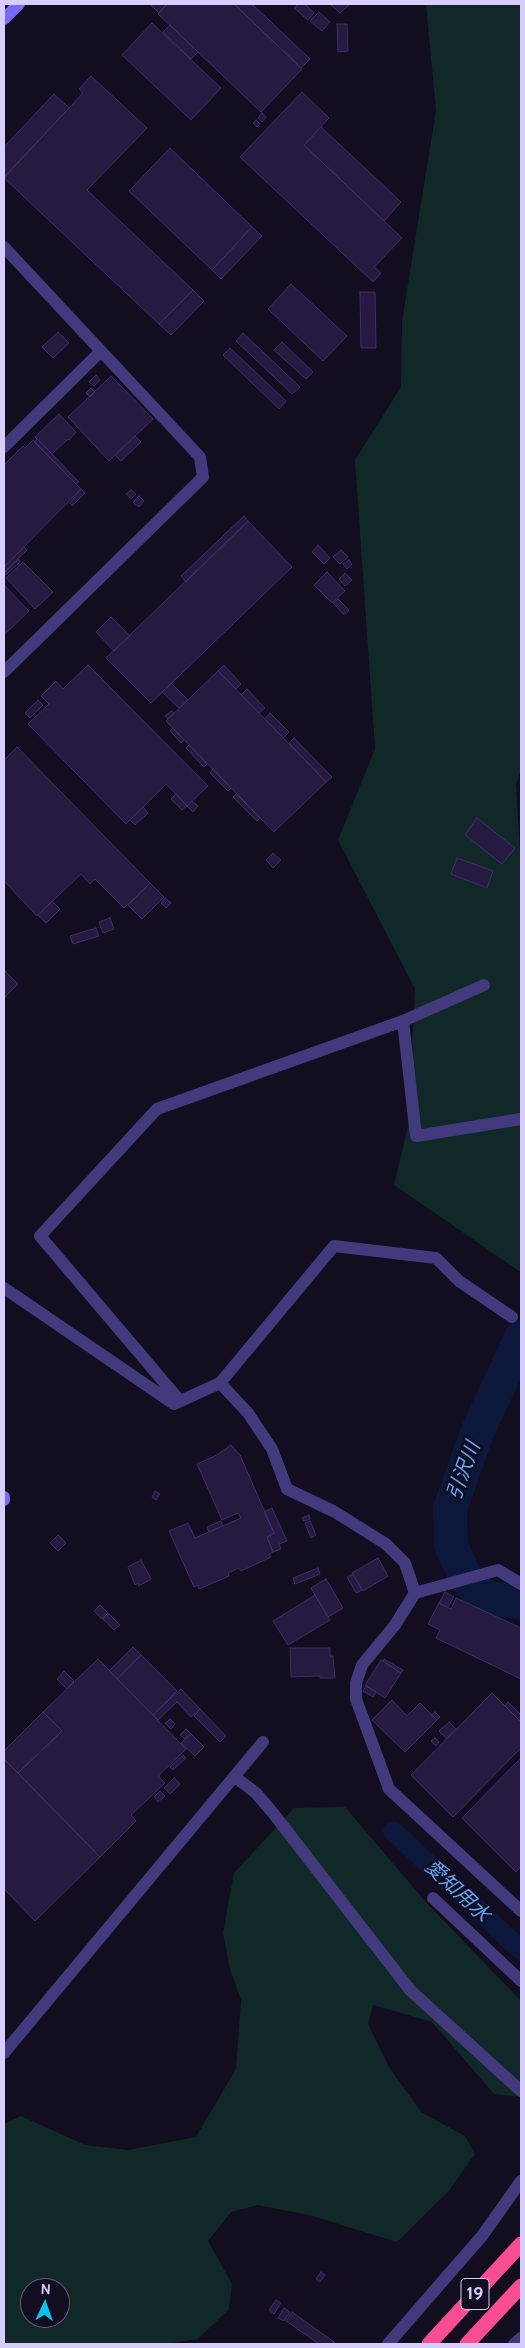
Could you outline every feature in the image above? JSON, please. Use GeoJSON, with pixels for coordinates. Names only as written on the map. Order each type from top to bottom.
{"type":"FeatureCollection","features":[{"type":"Feature","properties":{"kind":"highway","name":"19"},"geometry":{"type":"LineString","coordinates":[[429,2344],[521,2244]]}},
{"type":"Feature","properties":{"kind":"highway","name":"19"},"geometry":{"type":"LineString","coordinates":[[467,2344],[521,2286]]}},
{"type":"Feature","properties":{"kind":"street"},"geometry":{"type":"LineString","coordinates":[[4,19],[19,4]]}},
{"type":"Feature","properties":{"kind":"street"},"geometry":{"type":"LineString","coordinates":[[4,247],[200,457],[203,477],[4,672]]}},
{"type":"Feature","properties":{"kind":"street"},"geometry":{"type":"LineString","coordinates":[[4,447],[102,352]]}},
{"type":"Feature","properties":{"kind":"street"},"geometry":{"type":"LineString","coordinates":[[180,1401],[40,1236],[157,1109],[403,1021],[484,985]]}},
{"type":"Feature","properties":{"kind":"street"},"geometry":{"type":"LineString","coordinates":[[403,1021],[416,1136],[521,1119]]}},
{"type":"Feature","properties":{"kind":"street"},"geometry":{"type":"LineString","coordinates":[[4,1288],[174,1404],[220,1383],[334,1246],[436,1258],[459,1282],[512,1317]]}},
{"type":"Feature","properties":{"kind":"street"},"geometry":{"type":"LineString","coordinates":[[220,1383],[248,1414],[272,1449],[287,1489],[335,1512],[386,1544],[405,1563],[414,1592]]}},
{"type":"Feature","properties":{"kind":"street"},"geometry":{"type":"LineString","coordinates":[[521,1584],[498,1570],[414,1592],[395,1625],[362,1665],[356,1683],[356,1699],[389,1789],[521,1911]]}},
{"type":"Feature","properties":{"kind":"street"},"geometry":{"type":"LineString","coordinates":[[4,2053],[263,1742]]}},
{"type":"Feature","properties":{"kind":"street"},"geometry":{"type":"LineString","coordinates":[[235,1777],[256,1794],[273,1813],[410,1990],[521,2091]]}},
{"type":"Feature","properties":{"kind":"street"},"geometry":{"type":"LineString","coordinates":[[433,1898],[521,1981]]}},
{"type":"Feature","properties":{"kind":"street"},"geometry":{"type":"LineString","coordinates":[[388,2344],[482,2236],[521,2181]]}},
{"type":"Feature","properties":{"kind":"street"},"geometry":{"type":"LineString","coordinates":[[514,2344],[521,2338]]}},
{"type":"Feature","properties":{"kind":"green space"},"geometry":{"type":"Polygon","coordinates":[[[426,4],[521,4],[521,770],[516,784],[521,870],[521,1271],[394,1185],[408,1126],[415,989],[338,840],[375,749],[355,460],[401,387],[402,321],[436,111],[426,4]]]}},
{"type":"Feature","properties":{"kind":"green space"},"geometry":{"type":"Polygon","coordinates":[[[345,1807],[425,1901],[521,2001],[521,2097],[494,2094],[432,2022],[373,2005],[368,2024],[389,2067],[421,2112],[465,2136],[475,2154],[448,2192],[397,2242],[309,2215],[258,2205],[231,2212],[208,2241],[232,2284],[229,2309],[198,2339],[167,2344],[4,2344],[4,2124],[21,2116],[85,2145],[128,2150],[196,2137],[236,2069],[241,2000],[230,1969],[223,1933],[234,1873],[294,1808],[345,1807]]]}},
{"type":"Feature","properties":{"kind":"building"},"geometry":{"type":"Polygon","coordinates":[[[150,4],[167,4],[159,13],[150,4]]]}},
{"type":"Feature","properties":{"kind":"building"},"geometry":{"type":"Polygon","coordinates":[[[167,4],[234,4],[302,69],[261,112],[158,14],[167,4]]]}},
{"type":"Feature","properties":{"kind":"building"},"geometry":{"type":"Polygon","coordinates":[[[234,4],[252,4],[310,59],[301,68],[234,4]]]}},
{"type":"Feature","properties":{"kind":"building"},"geometry":{"type":"Polygon","coordinates":[[[298,4],[305,4],[314,13],[308,20],[294,8],[298,4]]]}},
{"type":"Feature","properties":{"kind":"building"},"geometry":{"type":"Polygon","coordinates":[[[330,4],[350,4],[340,13],[330,4]]]}},
{"type":"Feature","properties":{"kind":"building"},"geometry":{"type":"Polygon","coordinates":[[[319,12],[330,22],[322,31],[310,21],[319,12]]]}},
{"type":"Feature","properties":{"kind":"building"},"geometry":{"type":"Polygon","coordinates":[[[152,23],[221,88],[191,120],[122,55],[152,23]]]}},
{"type":"Feature","properties":{"kind":"building"},"geometry":{"type":"Polygon","coordinates":[[[337,24],[347,24],[348,51],[338,52],[337,24]]]}},
{"type":"Feature","properties":{"kind":"building"},"geometry":{"type":"Polygon","coordinates":[[[170,25],[198,52],[191,59],[163,32],[170,25]]]}},
{"type":"Feature","properties":{"kind":"building"},"geometry":{"type":"Polygon","coordinates":[[[91,76],[147,128],[87,190],[193,290],[159,324],[4,178],[83,93],[79,89],[91,76]]]}},
{"type":"Feature","properties":{"kind":"building"},"geometry":{"type":"Polygon","coordinates":[[[302,92],[329,118],[304,145],[402,238],[374,267],[381,273],[373,282],[240,157],[302,92]]]}},
{"type":"Feature","properties":{"kind":"building"},"geometry":{"type":"Polygon","coordinates":[[[54,94],[69,108],[4,177],[4,147],[54,94]]]}},
{"type":"Feature","properties":{"kind":"building"},"geometry":{"type":"Polygon","coordinates":[[[262,113],[266,117],[262,122],[258,118],[262,113]]]}},
{"type":"Feature","properties":{"kind":"building"},"geometry":{"type":"Polygon","coordinates":[[[256,120],[260,124],[257,127],[253,123],[256,120]]]}},
{"type":"Feature","properties":{"kind":"building"},"geometry":{"type":"Polygon","coordinates":[[[321,127],[401,202],[384,221],[304,145],[321,127]]]}},
{"type":"Feature","properties":{"kind":"building"},"geometry":{"type":"Polygon","coordinates":[[[170,148],[252,227],[212,270],[129,191],[170,148]]]}},
{"type":"Feature","properties":{"kind":"building"},"geometry":{"type":"Polygon","coordinates":[[[252,227],[262,236],[221,279],[212,270],[252,227]]]}},
{"type":"Feature","properties":{"kind":"building"},"geometry":{"type":"Polygon","coordinates":[[[291,284],[347,336],[323,361],[268,309],[291,284]]]}},
{"type":"Feature","properties":{"kind":"building"},"geometry":{"type":"Polygon","coordinates":[[[193,290],[204,301],[171,335],[159,324],[193,290]]]}},
{"type":"Feature","properties":{"kind":"building"},"geometry":{"type":"Polygon","coordinates":[[[360,292],[375,292],[376,348],[361,348],[360,292]]]}},
{"type":"Feature","properties":{"kind":"building"},"geometry":{"type":"Polygon","coordinates":[[[58,332],[69,343],[53,358],[42,347],[58,332]]]}},
{"type":"Feature","properties":{"kind":"building"},"geometry":{"type":"Polygon","coordinates":[[[243,333],[300,387],[292,394],[236,341],[243,333]]]}},
{"type":"Feature","properties":{"kind":"building"},"geometry":{"type":"Polygon","coordinates":[[[282,342],[313,372],[306,379],[274,350],[282,342]]]}},
{"type":"Feature","properties":{"kind":"building"},"geometry":{"type":"Polygon","coordinates":[[[230,348],[286,401],[279,409],[223,355],[230,348]]]}},
{"type":"Feature","properties":{"kind":"building"},"geometry":{"type":"Polygon","coordinates":[[[96,375],[100,380],[94,386],[89,382],[96,375]]]}},
{"type":"Feature","properties":{"kind":"building"},"geometry":{"type":"Polygon","coordinates":[[[111,376],[153,419],[109,461],[68,417],[111,376]]]}},
{"type":"Feature","properties":{"kind":"building"},"geometry":{"type":"Polygon","coordinates":[[[91,388],[95,392],[90,397],[86,393],[91,388]]]}},
{"type":"Feature","properties":{"kind":"building"},"geometry":{"type":"Polygon","coordinates":[[[59,414],[76,432],[52,454],[35,437],[59,414]]]}},
{"type":"Feature","properties":{"kind":"building"},"geometry":{"type":"Polygon","coordinates":[[[135,436],[141,442],[121,461],[115,455],[135,436]]]}},
{"type":"Feature","properties":{"kind":"building"},"geometry":{"type":"Polygon","coordinates":[[[37,439],[79,482],[76,484],[34,442],[37,439]]]}},
{"type":"Feature","properties":{"kind":"building"},"geometry":{"type":"Polygon","coordinates":[[[33,440],[81,489],[4,567],[4,465],[23,446],[25,448],[33,440]]]}},
{"type":"Feature","properties":{"kind":"building"},"geometry":{"type":"Polygon","coordinates":[[[81,489],[85,493],[72,506],[70,503],[81,489]]]}},
{"type":"Feature","properties":{"kind":"building"},"geometry":{"type":"Polygon","coordinates":[[[131,490],[136,494],[131,499],[126,494],[131,490]]]}},
{"type":"Feature","properties":{"kind":"building"},"geometry":{"type":"Polygon","coordinates":[[[139,496],[144,501],[139,507],[133,502],[139,496]]]}},
{"type":"Feature","properties":{"kind":"building"},"geometry":{"type":"Polygon","coordinates":[[[244,516],[248,521],[186,582],[181,576],[244,516]]]}},
{"type":"Feature","properties":{"kind":"building"},"geometry":{"type":"Polygon","coordinates":[[[248,521],[292,567],[151,703],[106,658],[248,521]]]}},
{"type":"Feature","properties":{"kind":"building"},"geometry":{"type":"Polygon","coordinates":[[[318,545],[330,558],[324,564],[312,552],[318,545]]]}},
{"type":"Feature","properties":{"kind":"building"},"geometry":{"type":"Polygon","coordinates":[[[24,547],[27,550],[4,572],[4,567],[24,547]]]}},
{"type":"Feature","properties":{"kind":"building"},"geometry":{"type":"Polygon","coordinates":[[[341,550],[348,557],[340,564],[333,557],[341,550]]]}},
{"type":"Feature","properties":{"kind":"building"},"geometry":{"type":"Polygon","coordinates":[[[17,560],[20,560],[20,562],[6,575],[4,573],[17,560]]]}},
{"type":"Feature","properties":{"kind":"building"},"geometry":{"type":"Polygon","coordinates":[[[349,560],[352,564],[347,569],[343,564],[349,560]]]}},
{"type":"Feature","properties":{"kind":"building"},"geometry":{"type":"Polygon","coordinates":[[[23,562],[53,592],[35,609],[6,578],[23,562]]]}},
{"type":"Feature","properties":{"kind":"building"},"geometry":{"type":"Polygon","coordinates":[[[327,572],[345,591],[332,603],[314,585],[327,572]]]}},
{"type":"Feature","properties":{"kind":"building"},"geometry":{"type":"Polygon","coordinates":[[[345,573],[352,580],[345,586],[339,579],[345,573]]]}},
{"type":"Feature","properties":{"kind":"building"},"geometry":{"type":"Polygon","coordinates":[[[4,585],[29,611],[5,634],[4,633],[4,585]]]}},
{"type":"Feature","properties":{"kind":"building"},"geometry":{"type":"Polygon","coordinates":[[[338,599],[349,610],[344,615],[333,603],[338,599]]]}},
{"type":"Feature","properties":{"kind":"building"},"geometry":{"type":"Polygon","coordinates":[[[111,617],[130,636],[114,651],[96,632],[111,617]]]}},
{"type":"Feature","properties":{"kind":"building"},"geometry":{"type":"Polygon","coordinates":[[[88,665],[208,786],[187,806],[166,784],[126,824],[28,724],[49,704],[41,696],[56,681],[63,689],[88,665]]]}},
{"type":"Feature","properties":{"kind":"building"},"geometry":{"type":"Polygon","coordinates":[[[224,665],[241,684],[236,689],[218,671],[224,665]]]}},
{"type":"Feature","properties":{"kind":"building"},"geometry":{"type":"Polygon","coordinates":[[[218,671],[326,782],[274,832],[166,721],[218,671]]]}},
{"type":"Feature","properties":{"kind":"building"},"geometry":{"type":"Polygon","coordinates":[[[171,683],[188,700],[179,708],[162,692],[171,683]]]}},
{"type":"Feature","properties":{"kind":"building"},"geometry":{"type":"Polygon","coordinates":[[[247,689],[265,708],[259,713],[241,695],[247,689]]]}},
{"type":"Feature","properties":{"kind":"building"},"geometry":{"type":"Polygon","coordinates":[[[38,700],[43,705],[30,718],[25,713],[38,700]]]}},
{"type":"Feature","properties":{"kind":"building"},"geometry":{"type":"Polygon","coordinates":[[[171,711],[174,713],[168,719],[165,716],[171,711]]]}},
{"type":"Feature","properties":{"kind":"building"},"geometry":{"type":"Polygon","coordinates":[[[270,713],[289,732],[283,738],[265,719],[270,713]]]}},
{"type":"Feature","properties":{"kind":"building"},"geometry":{"type":"Polygon","coordinates":[[[173,728],[184,740],[181,743],[170,731],[173,728]]]}},
{"type":"Feature","properties":{"kind":"building"},"geometry":{"type":"Polygon","coordinates":[[[294,738],[332,777],[326,782],[289,743],[294,738]]]}},
{"type":"Feature","properties":{"kind":"building"},"geometry":{"type":"Polygon","coordinates":[[[189,745],[207,764],[204,767],[186,748],[189,745]]]}},
{"type":"Feature","properties":{"kind":"building"},"geometry":{"type":"Polygon","coordinates":[[[17,747],[150,883],[124,908],[95,879],[90,884],[81,874],[37,916],[4,881],[4,760],[17,747]]]}},
{"type":"Feature","properties":{"kind":"building"},"geometry":{"type":"Polygon","coordinates":[[[213,769],[231,788],[228,791],[210,773],[213,769]]]}},
{"type":"Feature","properties":{"kind":"building"},"geometry":{"type":"Polygon","coordinates":[[[176,794],[187,806],[182,810],[171,799],[176,794]]]}},
{"type":"Feature","properties":{"kind":"building"},"geometry":{"type":"Polygon","coordinates":[[[236,794],[260,818],[257,821],[233,797],[236,794]]]}},
{"type":"Feature","properties":{"kind":"building"},"geometry":{"type":"Polygon","coordinates":[[[192,801],[198,806],[193,812],[187,806],[192,801]]]}},
{"type":"Feature","properties":{"kind":"building"},"geometry":{"type":"Polygon","coordinates":[[[143,807],[148,813],[135,825],[130,820],[143,807]]]}},
{"type":"Feature","properties":{"kind":"building"},"geometry":{"type":"Polygon","coordinates":[[[477,818],[515,848],[502,864],[465,835],[477,818]]]}},
{"type":"Feature","properties":{"kind":"building"},"geometry":{"type":"Polygon","coordinates":[[[273,853],[281,860],[273,868],[266,860],[273,853]]]}},
{"type":"Feature","properties":{"kind":"building"},"geometry":{"type":"Polygon","coordinates":[[[457,858],[493,871],[487,888],[451,874],[457,858]]]}},
{"type":"Feature","properties":{"kind":"building"},"geometry":{"type":"Polygon","coordinates":[[[150,883],[164,897],[142,919],[128,905],[150,883]]]}},
{"type":"Feature","properties":{"kind":"building"},"geometry":{"type":"Polygon","coordinates":[[[165,898],[171,903],[166,908],[161,903],[165,898]]]}},
{"type":"Feature","properties":{"kind":"building"},"geometry":{"type":"Polygon","coordinates":[[[52,901],[60,909],[46,923],[38,915],[52,901]]]}},
{"type":"Feature","properties":{"kind":"building"},"geometry":{"type":"Polygon","coordinates":[[[110,918],[114,929],[103,933],[99,922],[110,918]]]}},
{"type":"Feature","properties":{"kind":"building"},"geometry":{"type":"Polygon","coordinates":[[[96,928],[99,936],[73,944],[70,936],[96,928]]]}},
{"type":"Feature","properties":{"kind":"building"},"geometry":{"type":"Polygon","coordinates":[[[4,970],[18,984],[4,998],[4,970]]]}},
{"type":"Feature","properties":{"kind":"building"},"geometry":{"type":"Polygon","coordinates":[[[231,1445],[240,1455],[274,1533],[267,1537],[273,1552],[269,1554],[271,1557],[241,1571],[239,1568],[228,1573],[229,1576],[199,1589],[198,1585],[194,1587],[169,1531],[188,1523],[195,1538],[241,1518],[238,1513],[222,1520],[197,1464],[217,1455],[231,1445]]]}},
{"type":"Feature","properties":{"kind":"building"},"geometry":{"type":"Polygon","coordinates":[[[155,1491],[160,1494],[156,1500],[152,1497],[155,1491]]]}},
{"type":"Feature","properties":{"kind":"building"},"geometry":{"type":"Polygon","coordinates":[[[272,1508],[287,1541],[279,1544],[281,1549],[273,1552],[267,1537],[274,1533],[264,1512],[272,1508]]]}},
{"type":"Feature","properties":{"kind":"building"},"geometry":{"type":"Polygon","coordinates":[[[309,1515],[310,1519],[304,1521],[302,1518],[309,1515]]]}},
{"type":"Feature","properties":{"kind":"building"},"geometry":{"type":"Polygon","coordinates":[[[221,1521],[223,1526],[209,1532],[207,1527],[221,1521]]]}},
{"type":"Feature","properties":{"kind":"building"},"geometry":{"type":"Polygon","coordinates":[[[310,1521],[316,1535],[311,1538],[305,1523],[310,1521]]]}},
{"type":"Feature","properties":{"kind":"building"},"geometry":{"type":"Polygon","coordinates":[[[58,1535],[66,1543],[58,1551],[50,1543],[58,1535]]]}},
{"type":"Feature","properties":{"kind":"building"},"geometry":{"type":"Polygon","coordinates":[[[378,1558],[388,1576],[363,1591],[352,1573],[378,1558]]]}},
{"type":"Feature","properties":{"kind":"building"},"geometry":{"type":"Polygon","coordinates":[[[141,1560],[151,1579],[139,1586],[138,1583],[135,1585],[128,1567],[141,1560]]]}},
{"type":"Feature","properties":{"kind":"building"},"geometry":{"type":"Polygon","coordinates":[[[318,1568],[320,1574],[295,1584],[293,1578],[318,1568]]]}},
{"type":"Feature","properties":{"kind":"building"},"geometry":{"type":"Polygon","coordinates":[[[353,1574],[362,1590],[356,1593],[347,1577],[353,1574]]]}},
{"type":"Feature","properties":{"kind":"building"},"geometry":{"type":"Polygon","coordinates":[[[326,1579],[343,1608],[328,1617],[311,1588],[326,1579]]]}},
{"type":"Feature","properties":{"kind":"building"},"geometry":{"type":"Polygon","coordinates":[[[445,1592],[454,1597],[448,1607],[439,1603],[445,1592]]]}},
{"type":"Feature","properties":{"kind":"building"},"geometry":{"type":"Polygon","coordinates":[[[315,1595],[330,1620],[288,1645],[273,1621],[315,1595]]]}},
{"type":"Feature","properties":{"kind":"building"},"geometry":{"type":"Polygon","coordinates":[[[456,1598],[521,1628],[521,1679],[436,1638],[440,1630],[428,1624],[439,1603],[451,1609],[456,1598]]]}},
{"type":"Feature","properties":{"kind":"building"},"geometry":{"type":"Polygon","coordinates":[[[100,1605],[108,1613],[102,1619],[94,1611],[100,1605]]]}},
{"type":"Feature","properties":{"kind":"building"},"geometry":{"type":"Polygon","coordinates":[[[109,1614],[120,1625],[114,1630],[103,1619],[109,1614]]]}},
{"type":"Feature","properties":{"kind":"building"},"geometry":{"type":"Polygon","coordinates":[[[133,1647],[141,1655],[117,1679],[109,1671],[133,1647]]]}},
{"type":"Feature","properties":{"kind":"building"},"geometry":{"type":"Polygon","coordinates":[[[290,1648],[330,1648],[330,1656],[333,1656],[335,1678],[320,1678],[320,1676],[291,1677],[290,1648]]]}},
{"type":"Feature","properties":{"kind":"building"},"geometry":{"type":"Polygon","coordinates":[[[141,1655],[177,1691],[153,1715],[117,1679],[141,1655]]]}},
{"type":"Feature","properties":{"kind":"building"},"geometry":{"type":"Polygon","coordinates":[[[98,1659],[186,1749],[158,1776],[165,1783],[131,1815],[136,1821],[100,1857],[18,1773],[62,1731],[43,1712],[98,1659]]]}},
{"type":"Feature","properties":{"kind":"building"},"geometry":{"type":"Polygon","coordinates":[[[384,1659],[403,1670],[401,1673],[383,1661],[384,1659]]]}},
{"type":"Feature","properties":{"kind":"building"},"geometry":{"type":"Polygon","coordinates":[[[381,1660],[401,1673],[385,1698],[365,1685],[381,1660]]]}},
{"type":"Feature","properties":{"kind":"building"},"geometry":{"type":"Polygon","coordinates":[[[64,1671],[74,1681],[67,1689],[57,1679],[64,1671]]]}},
{"type":"Feature","properties":{"kind":"building"},"geometry":{"type":"Polygon","coordinates":[[[366,1686],[376,1692],[373,1697],[363,1691],[366,1686]]]}},
{"type":"Feature","properties":{"kind":"building"},"geometry":{"type":"Polygon","coordinates":[[[181,1689],[200,1709],[191,1717],[177,1702],[158,1720],[153,1715],[181,1689]]]}},
{"type":"Feature","properties":{"kind":"building"},"geometry":{"type":"Polygon","coordinates":[[[492,1693],[521,1722],[521,1748],[453,1817],[411,1775],[492,1693]]]}},
{"type":"Feature","properties":{"kind":"building"},"geometry":{"type":"Polygon","coordinates":[[[392,1700],[407,1716],[420,1703],[437,1720],[405,1752],[372,1720],[392,1700]]]}},
{"type":"Feature","properties":{"kind":"building"},"geometry":{"type":"Polygon","coordinates":[[[508,1702],[521,1715],[520,1721],[505,1706],[508,1702]]]}},
{"type":"Feature","properties":{"kind":"building"},"geometry":{"type":"Polygon","coordinates":[[[200,1709],[226,1736],[220,1742],[194,1716],[200,1709]]]}},
{"type":"Feature","properties":{"kind":"building"},"geometry":{"type":"Polygon","coordinates":[[[43,1712],[62,1731],[18,1773],[4,1759],[4,1751],[43,1712]]]}},
{"type":"Feature","properties":{"kind":"building"},"geometry":{"type":"Polygon","coordinates":[[[435,1712],[440,1717],[437,1720],[431,1715],[435,1712]]]}},
{"type":"Feature","properties":{"kind":"building"},"geometry":{"type":"Polygon","coordinates":[[[170,1719],[175,1724],[171,1729],[165,1723],[170,1719]]]}},
{"type":"Feature","properties":{"kind":"building"},"geometry":{"type":"Polygon","coordinates":[[[449,1722],[456,1729],[447,1739],[439,1731],[449,1722]]]}},
{"type":"Feature","properties":{"kind":"building"},"geometry":{"type":"Polygon","coordinates":[[[186,1729],[191,1734],[185,1739],[180,1735],[186,1729]]]}},
{"type":"Feature","properties":{"kind":"building"},"geometry":{"type":"Polygon","coordinates":[[[191,1734],[204,1747],[195,1756],[181,1743],[191,1734]]]}},
{"type":"Feature","properties":{"kind":"building"},"geometry":{"type":"Polygon","coordinates":[[[435,1738],[439,1742],[436,1746],[431,1741],[435,1738]]]}},
{"type":"Feature","properties":{"kind":"building"},"geometry":{"type":"Polygon","coordinates":[[[183,1755],[186,1758],[173,1770],[170,1767],[183,1755]]]}},
{"type":"Feature","properties":{"kind":"building"},"geometry":{"type":"Polygon","coordinates":[[[521,1758],[521,1866],[516,1872],[462,1818],[521,1758]]]}},
{"type":"Feature","properties":{"kind":"building"},"geometry":{"type":"Polygon","coordinates":[[[4,1759],[100,1857],[35,1921],[4,1889],[4,1759]]]}},
{"type":"Feature","properties":{"kind":"building"},"geometry":{"type":"Polygon","coordinates":[[[174,1778],[180,1784],[170,1794],[164,1788],[174,1778]]]}},
{"type":"Feature","properties":{"kind":"building"},"geometry":{"type":"Polygon","coordinates":[[[160,1791],[165,1796],[158,1802],[154,1797],[160,1791]]]}},
{"type":"Feature","properties":{"kind":"building"},"geometry":{"type":"Polygon","coordinates":[[[321,2272],[325,2275],[320,2282],[316,2279],[321,2272]]]}},
{"type":"Feature","properties":{"kind":"building"},"geometry":{"type":"Polygon","coordinates":[[[276,2300],[281,2303],[274,2314],[269,2310],[276,2300]]]}},
{"type":"Feature","properties":{"kind":"building"},"geometry":{"type":"Polygon","coordinates":[[[284,2308],[290,2312],[284,2321],[278,2318],[284,2308]]]}},
{"type":"Feature","properties":{"kind":"building"},"geometry":{"type":"Polygon","coordinates":[[[292,2312],[335,2344],[319,2344],[286,2321],[292,2312]]]}},
{"type":"Feature","properties":{"kind":"waterway","name":"引沢川"},"geometry":{"type":"LineString","coordinates":[[521,1338],[476,1435],[450,1509],[451,1546],[466,1578],[474,1588],[490,1598],[521,1603]]}},
{"type":"Feature","properties":{"kind":"waterway","name":"愛知用水"},"geometry":{"type":"LineString","coordinates":[[393,1831],[521,1950]]}}]}
